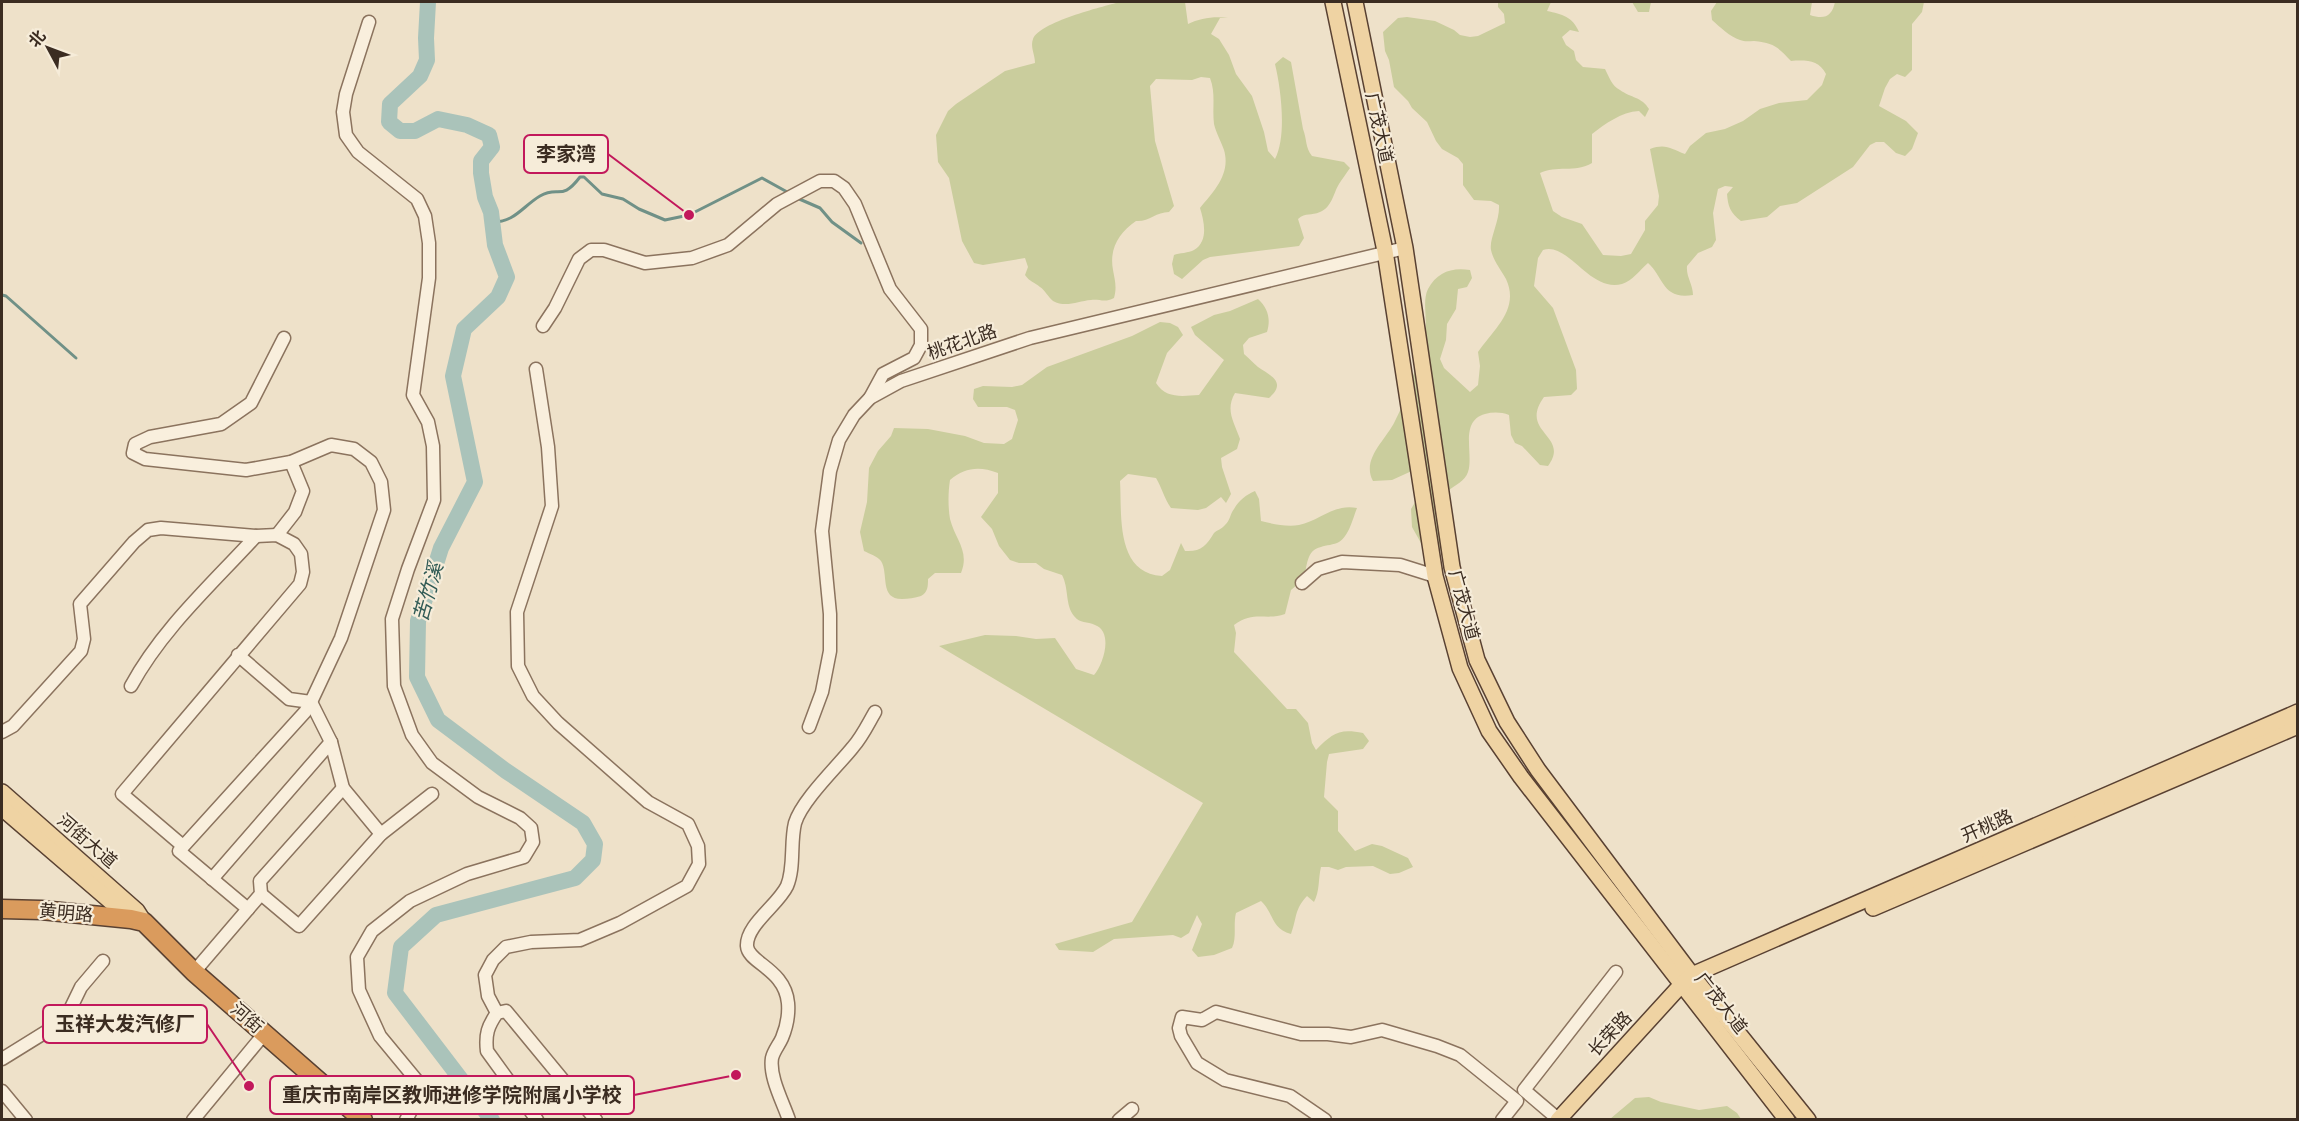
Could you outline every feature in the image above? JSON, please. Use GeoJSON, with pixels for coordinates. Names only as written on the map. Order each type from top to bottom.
{"type":"FeatureCollection","features":[{"type":"Feature","properties":{"kind":"highway","name":"黄明路"},"geometry":{"type":"LineString","coordinates":[[2,909],[41,910],[137,921]]}},
{"type":"Feature","properties":{"kind":"highway","name":"河街"},"geometry":{"type":"LineString","coordinates":[[137,921],[363,1119]]}},
{"type":"Feature","properties":{"kind":"main road","name":"广茂大道"},"geometry":{"type":"LineString","coordinates":[[1334,2],[1385,251],[1435,576],[1460,668],[1489,730],[1521,777],[1690,984],[1808,1119]]}},
{"type":"Feature","properties":{"kind":"main road","name":"广茂大道"},"geometry":{"type":"LineString","coordinates":[[1355,2],[1405,248],[1452,567],[1477,660],[1507,722],[1538,770],[1787,1119]]}},
{"type":"Feature","properties":{"kind":"main road","name":"开桃路"},"geometry":{"type":"LineString","coordinates":[[1690,984],[2298,712]]}},
{"type":"Feature","properties":{"kind":"main road","name":"开桃路"},"geometry":{"type":"LineString","coordinates":[[1690,984],[2298,726]]}},
{"type":"Feature","properties":{"kind":"main road","name":"河街大道"},"geometry":{"type":"LineString","coordinates":[[2,792],[137,911],[137,921]]}},
{"type":"Feature","properties":{"kind":"main road","name":"河街大道"},"geometry":{"type":"LineString","coordinates":[[2,808],[137,921]]}},
{"type":"Feature","properties":{"kind":"main road","name":"长荣路"},"geometry":{"type":"LineString","coordinates":[[1562,1119],[1690,984]]}},
{"type":"Feature","properties":{"kind":"street"},"geometry":{"type":"LineString","coordinates":[[369,22],[346,94],[343,112],[346,135],[358,152],[417,199],[425,216],[429,243],[429,278],[413,396],[428,422],[434,447],[434,500],[392,619],[394,686],[412,735],[432,763],[478,797],[520,818],[531,828],[533,842],[525,857],[467,874],[410,901],[372,931],[357,957],[359,990],[380,1036],[423,1088],[406,1119]]}},
{"type":"Feature","properties":{"kind":"street"},"geometry":{"type":"LineString","coordinates":[[543,326],[555,308],[579,259],[591,250],[604,250],[645,263],[692,258],[728,245],[777,204],[820,181],[834,181],[844,188],[855,204],[890,289],[921,329],[921,345],[914,358],[883,374],[870,398]]}},
{"type":"Feature","properties":{"kind":"street","name":"桃花北路"},"geometry":{"type":"LineString","coordinates":[[809,727],[822,692],[830,651],[830,614],[822,531],[830,471],[839,440],[854,415],[870,398],[901,381],[1030,338],[1405,248]]}},
{"type":"Feature","properties":{"kind":"street"},"geometry":{"type":"LineString","coordinates":[[248,909],[179,851],[305,712],[311,702],[341,638],[384,510],[381,482],[371,462],[354,449],[331,445],[291,462],[246,470],[145,459],[133,453],[135,444],[150,437],[221,424],[251,403],[284,338]]}},
{"type":"Feature","properties":{"kind":"street"},"geometry":{"type":"LineString","coordinates":[[536,369],[548,447],[552,506],[517,612],[518,666],[533,696],[558,723],[648,802],[688,824],[698,846],[699,864],[687,886],[620,923],[580,940],[531,942],[506,947],[493,960],[485,975],[488,996],[596,1119]]}},
{"type":"Feature","properties":{"kind":"street"},"geometry":{"type":"LineString","coordinates":[[277,535],[296,512],[303,491],[291,462]]}},
{"type":"Feature","properties":{"kind":"street"},"geometry":{"type":"LineString","coordinates":[[2,732],[13,726],[81,651],[84,639],[80,604],[134,542],[148,530],[161,528],[256,536],[277,535],[294,544],[301,554],[303,572],[300,584],[122,794],[183,846]]}},
{"type":"Feature","properties":{"kind":"street"},"geometry":{"type":"LineString","coordinates":[[131,686],[145,661],[170,630],[256,536]]}},
{"type":"Feature","properties":{"kind":"street"},"geometry":{"type":"LineString","coordinates":[[1302,583],[1318,569],[1342,562],[1400,565],[1435,576]]}},
{"type":"Feature","properties":{"kind":"street"},"geometry":{"type":"LineString","coordinates":[[238,655],[289,699],[311,702]]}},
{"type":"Feature","properties":{"kind":"street"},"geometry":{"type":"LineString","coordinates":[[311,702],[331,742],[342,788],[381,834]]}},
{"type":"Feature","properties":{"kind":"street"},"geometry":{"type":"LineString","coordinates":[[789,1119],[774,1075],[772,1061],[789,1016],[787,996],[779,978],[750,953],[747,946],[754,927],[779,899],[788,884],[795,822],[833,768],[854,746],[875,712]]}},
{"type":"Feature","properties":{"kind":"street"},"geometry":{"type":"LineString","coordinates":[[212,879],[331,742]]}},
{"type":"Feature","properties":{"kind":"street"},"geometry":{"type":"LineString","coordinates":[[342,788],[260,881],[261,894],[298,926],[381,834],[432,794]]}},
{"type":"Feature","properties":{"kind":"street"},"geometry":{"type":"LineString","coordinates":[[194,972],[261,894]]}},
{"type":"Feature","properties":{"kind":"street"},"geometry":{"type":"LineString","coordinates":[[2,1059],[65,1020],[81,987],[104,961]]}},
{"type":"Feature","properties":{"kind":"street"},"geometry":{"type":"LineString","coordinates":[[1562,1119],[1524,1090],[1616,972]]}},
{"type":"Feature","properties":{"kind":"street"},"geometry":{"type":"LineString","coordinates":[[502,1012],[488,1026],[487,1051],[537,1119]]}},
{"type":"Feature","properties":{"kind":"street"},"geometry":{"type":"LineString","coordinates":[[1325,1119],[1290,1096],[1225,1080],[1197,1063],[1181,1036],[1179,1028],[1182,1017],[1202,1020],[1216,1012],[1301,1034],[1351,1037],[1382,1030],[1437,1046],[1460,1054],[1517,1101],[1502,1119]]}},
{"type":"Feature","properties":{"kind":"street"},"geometry":{"type":"LineString","coordinates":[[193,1119],[264,1034]]}},
{"type":"Feature","properties":{"kind":"street"},"geometry":{"type":"LineString","coordinates":[[2,1091],[26,1119]]}},
{"type":"Feature","properties":{"kind":"green space"},"geometry":{"type":"Polygon","coordinates":[[[1120,2],[1185,2],[1188,24],[1208,18],[1218,17],[1228,18],[1220,18],[1211,34],[1219,39],[1229,55],[1236,74],[1252,96],[1268,151],[1275,159],[1279,149],[1282,125],[1281,99],[1275,64],[1283,57],[1291,62],[1303,129],[1310,153],[1312,156],[1344,162],[1350,168],[1324,210],[1298,219],[1304,238],[1299,246],[1210,257],[1203,260],[1182,279],[1174,274],[1172,264],[1174,255],[1194,250],[1202,241],[1204,225],[1200,208],[1220,182],[1226,159],[1214,124],[1210,78],[1156,79],[1150,86],[1155,141],[1174,206],[1169,212],[1136,221],[1120,236],[1114,248],[1112,262],[1116,287],[1114,298],[1058,303],[1025,275],[1028,267],[1025,258],[983,265],[974,263],[962,241],[949,178],[938,162],[936,135],[948,111],[956,104],[1005,71],[1035,63],[1032,42],[1038,33],[1072,16],[1120,2]]]}},
{"type":"Feature","properties":{"kind":"green space"},"geometry":{"type":"Polygon","coordinates":[[[1498,2],[1551,2],[1547,11],[1566,17],[1574,23],[1579,32],[1570,30],[1562,37],[1566,45],[1574,51],[1576,60],[1583,67],[1605,69],[1615,86],[1643,102],[1649,109],[1645,117],[1639,111],[1632,112],[1620,116],[1592,134],[1592,163],[1579,168],[1552,169],[1540,173],[1553,211],[1582,224],[1603,255],[1631,254],[1645,230],[1645,221],[1658,205],[1659,196],[1650,149],[1664,147],[1685,154],[1690,146],[1706,133],[1725,129],[1743,121],[1760,109],[1779,103],[1807,100],[1822,85],[1826,74],[1816,63],[1791,61],[1779,49],[1771,45],[1742,41],[1725,32],[1712,20],[1711,11],[1717,2],[1812,2],[1810,15],[1824,17],[1830,14],[1835,2],[1924,2],[1922,12],[1912,24],[1912,70],[1905,77],[1897,74],[1890,79],[1879,106],[1906,121],[1918,133],[1912,149],[1905,156],[1896,153],[1884,142],[1876,142],[1870,145],[1853,167],[1797,203],[1780,206],[1767,217],[1741,221],[1732,212],[1728,202],[1727,194],[1733,187],[1725,186],[1718,189],[1713,213],[1716,240],[1712,247],[1698,253],[1687,266],[1693,295],[1683,296],[1669,291],[1648,263],[1626,283],[1610,285],[1590,275],[1561,253],[1552,249],[1543,250],[1538,258],[1534,286],[1553,308],[1576,370],[1577,389],[1571,395],[1544,397],[1538,409],[1537,419],[1553,447],[1553,456],[1548,466],[1540,465],[1522,446],[1515,443],[1511,435],[1509,415],[1485,414],[1472,423],[1468,472],[1448,491],[1443,549],[1436,553],[1421,543],[1412,527],[1411,509],[1417,499],[1414,470],[1392,480],[1373,481],[1370,473],[1372,457],[1395,421],[1411,383],[1426,325],[1426,297],[1428,289],[1436,278],[1451,270],[1470,270],[1472,278],[1467,287],[1458,289],[1456,309],[1447,324],[1446,340],[1440,359],[1444,368],[1470,392],[1478,385],[1480,366],[1478,352],[1498,327],[1508,309],[1509,290],[1491,250],[1499,205],[1491,201],[1474,200],[1463,185],[1463,164],[1458,158],[1442,149],[1427,122],[1394,87],[1383,32],[1398,18],[1407,17],[1435,21],[1460,35],[1478,36],[1505,23],[1504,14],[1498,7],[1498,2]]]}},
{"type":"Feature","properties":{"kind":"green space"},"geometry":{"type":"Polygon","coordinates":[[[1632,2],[1651,2],[1649,12],[1638,12],[1632,2]]]}},
{"type":"Feature","properties":{"kind":"green space"},"geometry":{"type":"Polygon","coordinates":[[[1258,299],[1268,314],[1267,332],[1249,338],[1243,345],[1244,354],[1275,380],[1277,388],[1269,398],[1235,393],[1232,399],[1232,416],[1240,439],[1237,449],[1221,458],[1231,494],[1226,503],[1221,497],[1206,508],[1198,510],[1171,508],[1156,478],[1128,474],[1120,481],[1124,540],[1136,565],[1147,572],[1162,576],[1170,570],[1181,543],[1185,551],[1202,547],[1227,523],[1240,500],[1255,491],[1259,499],[1261,521],[1275,524],[1299,525],[1334,510],[1357,508],[1350,527],[1342,539],[1312,552],[1304,579],[1291,590],[1285,614],[1248,618],[1234,625],[1236,633],[1234,652],[1287,709],[1296,709],[1308,723],[1312,743],[1316,750],[1341,732],[1363,733],[1369,741],[1363,749],[1329,754],[1324,797],[1338,811],[1338,831],[1355,851],[1372,844],[1382,846],[1408,858],[1413,867],[1390,874],[1373,866],[1346,867],[1338,870],[1321,867],[1316,898],[1314,902],[1307,896],[1303,901],[1291,934],[1276,925],[1261,901],[1236,913],[1232,948],[1214,955],[1198,957],[1192,950],[1202,924],[1197,915],[1189,933],[1181,938],[1173,935],[1114,939],[1093,952],[1059,950],[1055,944],[1132,922],[1203,803],[939,646],[985,635],[1036,639],[1055,638],[1076,669],[1094,675],[1101,664],[1105,649],[1104,634],[1095,625],[1076,619],[1071,612],[1062,575],[1044,569],[1036,563],[1019,563],[1010,560],[999,546],[992,529],[981,517],[998,493],[998,473],[985,469],[973,469],[961,472],[950,480],[949,514],[963,552],[961,573],[935,573],[928,579],[925,593],[921,596],[902,599],[890,595],[887,590],[881,561],[864,551],[860,532],[867,502],[869,468],[894,428],[928,429],[965,436],[984,443],[1004,444],[1012,439],[1018,420],[1015,410],[1007,407],[978,407],[973,399],[974,389],[983,386],[1022,385],[1047,367],[1132,336],[1160,322],[1178,327],[1183,335],[1167,353],[1156,383],[1170,394],[1199,395],[1224,360],[1195,335],[1191,327],[1214,315],[1258,299]]]}},
{"type":"Feature","properties":{"kind":"green space"},"geometry":{"type":"Polygon","coordinates":[[[1649,1097],[1661,1102],[1699,1110],[1727,1106],[1741,1119],[1610,1119],[1635,1098],[1649,1097]]]}},
{"type":"Feature","properties":{"kind":"waterway","name":"苦竹溪"},"geometry":{"type":"LineString","coordinates":[[428,2],[427,60],[420,76],[390,104],[389,122],[400,131],[415,131],[438,119],[467,125],[489,135],[492,147],[481,161],[481,173],[485,197],[491,212],[495,245],[507,277],[498,297],[464,329],[453,376],[475,482],[441,548],[418,621],[417,677],[438,720],[506,771],[583,823],[595,844],[593,860],[575,878],[436,915],[401,947],[395,993],[492,1120]]}},
{"type":"Feature","properties":{"kind":"waterway"},"geometry":{"type":"LineString","coordinates":[[492,222],[500,222],[512,217],[546,193],[568,189],[580,177],[584,177],[602,194],[623,199],[665,220],[689,215],[762,178],[789,193]]}},
{"type":"Feature","properties":{"kind":"waterway"},"geometry":{"type":"LineString","coordinates":[[797,198],[820,208],[832,222],[861,243]]}},
{"type":"Feature","properties":{"kind":"waterway"},"geometry":{"type":"LineString","coordinates":[[2,295],[6,296],[76,358]]}},
{"type":"Feature","properties":{"kind":"place","name":"李家湾"},"geometry":{"type":"Point","coordinates":[689,215]}},
{"type":"Feature","properties":{"kind":"place","name":"重庆市南岸区教师进修学院附属小学校"},"geometry":{"type":"Point","coordinates":[736,1075]}},
{"type":"Feature","properties":{"kind":"place","name":"玉祥大发汽修厂"},"geometry":{"type":"Point","coordinates":[249,1086]}}]}
